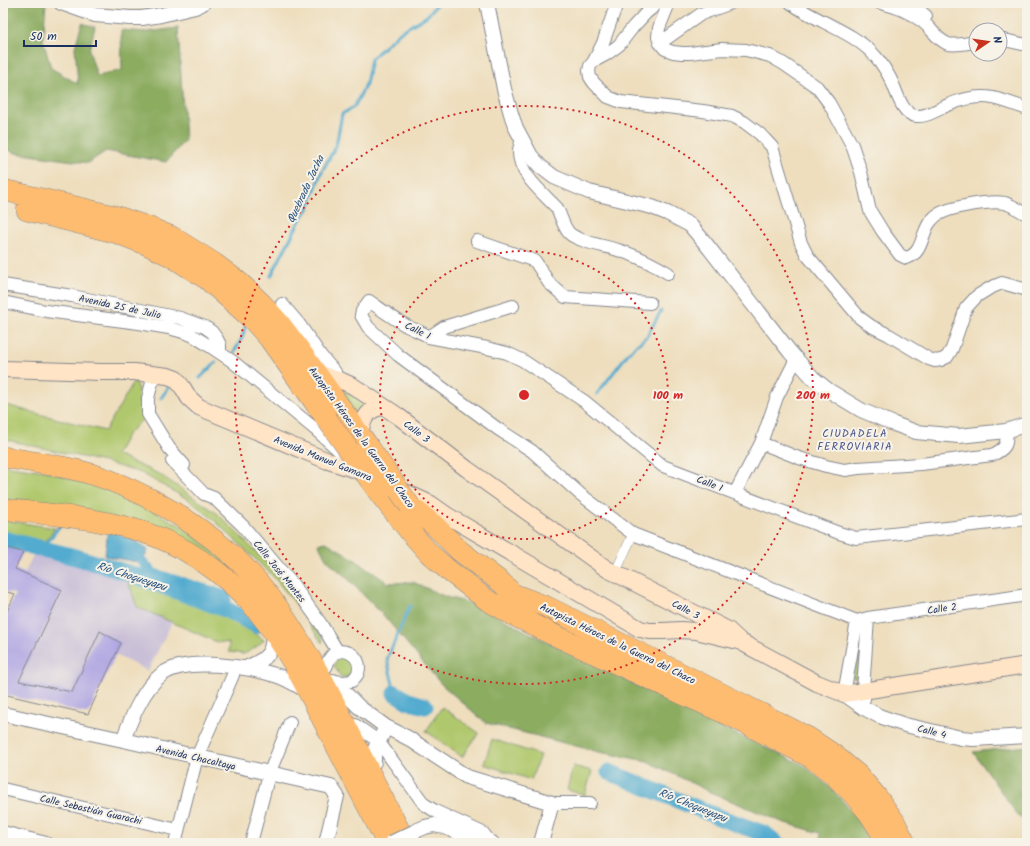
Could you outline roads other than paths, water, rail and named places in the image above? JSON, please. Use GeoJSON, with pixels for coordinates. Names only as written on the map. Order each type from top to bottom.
{"type":"FeatureCollection","features":[{"type":"Feature","properties":{"kind":"highway","name":"Autopista Héroes de la Guerra del Chaco"},"geometry":{"type":"LineString","coordinates":[[3,190],[118,217],[150,228],[172,237],[215,264],[240,283],[280,324],[410,506],[435,526],[460,551],[502,583],[513,594],[547,607],[807,737],[834,755],[858,776],[876,796],[894,821],[905,843]]}},
{"type":"Feature","properties":{"kind":"highway","name":"Autopista Héroes de la Guerra del Chaco"},"geometry":{"type":"LineString","coordinates":[[3,204],[114,232],[148,245],[171,256],[207,279],[252,318],[269,338],[380,494],[429,553],[448,570],[487,600],[513,615],[733,717],[812,758],[832,773],[852,793],[869,813],[887,843]]}},
{"type":"Feature","properties":{"kind":"highway"},"geometry":{"type":"LineString","coordinates":[[3,457],[69,468],[108,480],[144,496],[182,517],[210,537],[236,559],[279,608],[299,640],[331,697],[400,838]]}},
{"type":"Feature","properties":{"kind":"highway"},"geometry":{"type":"LineString","coordinates":[[3,509],[105,522],[133,529],[177,547],[221,575],[243,594],[260,613],[273,631],[288,654],[308,692],[400,838]]}},
{"type":"Feature","properties":{"kind":"main road","name":"Avenida Manuel Gamarra"},"geometry":{"type":"LineString","coordinates":[[3,369],[134,372],[168,376],[176,379],[189,398],[199,407],[328,461],[356,470],[431,504],[448,516],[640,629],[650,632],[681,630],[696,631],[741,642]]}},
{"type":"Feature","properties":{"kind":"main road","name":"Calle 3"},"geometry":{"type":"LineString","coordinates":[[314,371],[353,386],[398,416],[480,478],[607,569],[728,630],[741,642],[818,683],[844,694]]}},
{"type":"Feature","properties":{"kind":"main road"},"geometry":{"type":"LineString","coordinates":[[364,441],[362,424],[369,413],[378,407],[384,407]]}},
{"type":"Feature","properties":{"kind":"main road"},"geometry":{"type":"LineString","coordinates":[[844,694],[1027,665]]}},
{"type":"Feature","properties":{"kind":"street"},"geometry":{"type":"LineString","coordinates":[[62,3],[95,15],[130,18],[161,15],[195,7],[203,3]]}},
{"type":"Feature","properties":{"kind":"street"},"geometry":{"type":"LineString","coordinates":[[488,3],[504,89],[516,128],[531,156],[540,166],[554,177],[589,192],[652,207],[690,225],[796,359],[813,378],[828,390],[861,410],[916,432],[959,436],[1006,431],[1027,424]]}},
{"type":"Feature","properties":{"kind":"street"},"geometry":{"type":"LineString","coordinates":[[617,3],[603,43],[590,66],[590,77],[594,83],[608,97],[621,102],[703,111],[732,116],[744,122],[760,134],[772,147],[800,243],[807,255],[860,318],[871,326],[929,359],[935,361],[941,360],[947,357],[952,349],[966,308],[977,296],[1002,283],[1027,290]]}},
{"type":"Feature","properties":{"kind":"street"},"geometry":{"type":"LineString","coordinates":[[594,61],[607,54],[618,45],[646,12],[658,3]]}},
{"type":"Feature","properties":{"kind":"street"},"geometry":{"type":"LineString","coordinates":[[669,3],[658,28],[658,37],[660,43],[665,49],[682,53],[722,49],[736,49],[754,52],[770,56],[817,87],[829,103],[852,145],[861,172],[870,212],[900,255],[906,258],[917,252],[925,231],[932,220],[935,216],[946,211],[973,204],[990,202],[1005,203],[1027,214]]}},
{"type":"Feature","properties":{"kind":"street"},"geometry":{"type":"LineString","coordinates":[[660,43],[701,14],[731,3]]}},
{"type":"Feature","properties":{"kind":"street"},"geometry":{"type":"LineString","coordinates":[[791,3],[859,42],[875,56],[892,80],[899,101],[910,113],[915,116],[929,114],[961,100],[981,96],[1004,100],[1027,109]]}},
{"type":"Feature","properties":{"kind":"street"},"geometry":{"type":"LineString","coordinates":[[880,3],[899,8],[913,15],[942,41],[950,44],[968,43]]}},
{"type":"Feature","properties":{"kind":"street"},"geometry":{"type":"LineString","coordinates":[[911,3],[927,17],[930,22],[929,28]]}},
{"type":"Feature","properties":{"kind":"street"},"geometry":{"type":"LineString","coordinates":[[1008,41],[1027,45]]}},
{"type":"Feature","properties":{"kind":"street"},"geometry":{"type":"LineString","coordinates":[[522,139],[519,152],[523,167],[534,184],[557,208],[568,232],[585,241],[619,250],[656,265],[668,273]]}},
{"type":"Feature","properties":{"kind":"street"},"geometry":{"type":"LineString","coordinates":[[477,241],[535,261],[549,283],[566,297],[650,303]]}},
{"type":"Feature","properties":{"kind":"street","name":"Avenida 25 de Julio"},"geometry":{"type":"LineString","coordinates":[[3,285],[72,296],[180,318],[205,327],[212,332],[220,345],[220,352]]}},
{"type":"Feature","properties":{"kind":"street","name":"Calle 1"},"geometry":{"type":"LineString","coordinates":[[862,620],[633,534],[580,494],[532,451],[398,355],[368,327],[361,315],[362,311],[369,301],[397,320],[429,337],[508,353],[522,360],[584,401],[663,466],[839,533],[856,538],[1027,519]]}},
{"type":"Feature","properties":{"kind":"street","name":"Avenida 25 de Julio"},"geometry":{"type":"LineString","coordinates":[[3,302],[46,311],[169,328],[192,335],[232,361],[315,429],[343,453],[356,470]]}},
{"type":"Feature","properties":{"kind":"street"},"geometry":{"type":"LineString","coordinates":[[282,304],[300,324],[321,356],[335,372],[336,380]]}},
{"type":"Feature","properties":{"kind":"street"},"geometry":{"type":"LineString","coordinates":[[429,337],[444,327],[513,306]]}},
{"type":"Feature","properties":{"kind":"street"},"geometry":{"type":"LineString","coordinates":[[735,493],[761,443],[777,397],[796,359]]}},
{"type":"Feature","properties":{"kind":"street","name":"Calle José Montes"},"geometry":{"type":"LineString","coordinates":[[154,375],[148,398],[148,414],[169,448],[214,498],[243,526],[294,586],[321,624],[338,652]]}},
{"type":"Feature","properties":{"kind":"street"},"geometry":{"type":"LineString","coordinates":[[761,443],[799,458],[845,470],[921,464],[992,455],[1002,450],[1006,444],[1006,431]]}},
{"type":"Feature","properties":{"kind":"street","name":"Calle José Montes"},"geometry":{"type":"LineString","coordinates":[[172,462],[204,494],[214,498]]}},
{"type":"Feature","properties":{"kind":"street"},"geometry":{"type":"LineString","coordinates":[[615,573],[633,534]]}},
{"type":"Feature","properties":{"kind":"street"},"geometry":{"type":"LineString","coordinates":[[226,550],[260,573],[293,610],[333,680],[391,796],[400,838],[434,825],[445,827],[478,841],[492,843]]}},
{"type":"Feature","properties":{"kind":"street","name":"Calle 2"},"geometry":{"type":"LineString","coordinates":[[862,620],[1027,595]]}},
{"type":"Feature","properties":{"kind":"street"},"geometry":{"type":"LineString","coordinates":[[862,620],[864,708]]}},
{"type":"Feature","properties":{"kind":"street"},"geometry":{"type":"LineString","coordinates":[[844,694],[862,620]]}},
{"type":"Feature","properties":{"kind":"street"},"geometry":{"type":"LineString","coordinates":[[246,668],[260,662],[267,655],[271,648],[273,631]]}},
{"type":"Feature","properties":{"kind":"street"},"geometry":{"type":"LineString","coordinates":[[326,667],[330,657],[338,652],[349,652],[356,658],[359,666],[358,674],[352,681],[344,682],[333,680]]}},
{"type":"Feature","properties":{"kind":"street"},"geometry":{"type":"LineString","coordinates":[[123,740],[135,711],[148,689],[161,675],[185,665],[202,664],[246,668],[286,679],[308,692]]}},
{"type":"Feature","properties":{"kind":"street"},"geometry":{"type":"LineString","coordinates":[[175,843],[197,757],[233,676]]}},
{"type":"Feature","properties":{"kind":"street"},"geometry":{"type":"LineString","coordinates":[[333,680],[359,707],[386,727],[408,738],[468,777],[552,803],[590,803]]}},
{"type":"Feature","properties":{"kind":"street"},"geometry":{"type":"LineString","coordinates":[[352,681],[359,707]]}},
{"type":"Feature","properties":{"kind":"street","name":"Calle 4"},"geometry":{"type":"LineString","coordinates":[[844,694],[864,708],[879,716],[961,738],[973,739],[1027,736]]}},
{"type":"Feature","properties":{"kind":"street","name":"Avenida Chacaltaya"},"geometry":{"type":"LineString","coordinates":[[3,714],[331,787],[337,796],[326,843]]}},
{"type":"Feature","properties":{"kind":"street"},"geometry":{"type":"LineString","coordinates":[[250,843],[269,774],[290,722]]}},
{"type":"Feature","properties":{"kind":"street"},"geometry":{"type":"LineString","coordinates":[[355,724],[378,741],[424,804],[435,811],[483,833],[492,843]]}},
{"type":"Feature","properties":{"kind":"street"},"geometry":{"type":"LineString","coordinates":[[374,762],[374,751],[386,727]]}},
{"type":"Feature","properties":{"kind":"street","name":"Calle Sebastián Guarachi"},"geometry":{"type":"LineString","coordinates":[[3,789],[178,830]]}},
{"type":"Feature","properties":{"kind":"street"},"geometry":{"type":"LineString","coordinates":[[541,843],[552,803]]}},
{"type":"Feature","properties":{"kind":"street"},"geometry":{"type":"LineString","coordinates":[[3,832],[46,843]]}},
{"type":"Feature","properties":{"kind":"water"},"geometry":{"type":"Polygon","coordinates":[[[108,529],[123,533],[148,550],[146,555],[137,562],[105,556],[108,529]]]}},
{"type":"Feature","properties":{"kind":"waterway","name":"Quebrada Jacha"},"geometry":{"type":"LineString","coordinates":[[271,276],[300,220],[308,209],[321,173],[336,146],[342,114],[354,107],[366,84],[371,59],[400,32],[427,16],[438,3]]}},
{"type":"Feature","properties":{"kind":"waterway"},"geometry":{"type":"LineString","coordinates":[[597,394],[630,351],[647,336],[661,311]]}},
{"type":"Feature","properties":{"kind":"waterway","name":"Quebrada Jacha"},"geometry":{"type":"LineString","coordinates":[[234,352],[242,338],[246,325]]}},
{"type":"Feature","properties":{"kind":"waterway","name":"Quebrada Jacha"},"geometry":{"type":"LineString","coordinates":[[200,378],[216,362]]}},
{"type":"Feature","properties":{"kind":"waterway","name":"Quebrada Jacha"},"geometry":{"type":"LineString","coordinates":[[161,398],[172,384]]}},
{"type":"Feature","properties":{"kind":"waterway","name":"Quebrada Jacha"},"geometry":{"type":"LineString","coordinates":[[42,549],[62,523]]}},
{"type":"Feature","properties":{"kind":"waterway","name":"Río Choqueyapu"},"geometry":{"type":"LineString","coordinates":[[3,539],[79,558],[131,574],[225,609],[256,625]]}},
{"type":"Feature","properties":{"kind":"waterway"},"geometry":{"type":"LineString","coordinates":[[141,560],[153,573],[227,596],[225,609]]}},
{"type":"Feature","properties":{"kind":"waterway"},"geometry":{"type":"LineString","coordinates":[[395,693],[387,659],[410,606]]}},
{"type":"Feature","properties":{"kind":"waterway","name":"Río Choqueyapu"},"geometry":{"type":"LineString","coordinates":[[395,693],[408,701],[425,706]]}},
{"type":"Feature","properties":{"kind":"waterway","name":"Río Choqueyapu"},"geometry":{"type":"LineString","coordinates":[[609,772],[721,818],[765,834],[776,843]]}},
{"type":"Feature","properties":{"kind":"district","name":"CIUDADELA FERROVIARIA"},"geometry":{"type":"Point","coordinates":[855,439]}}]}
